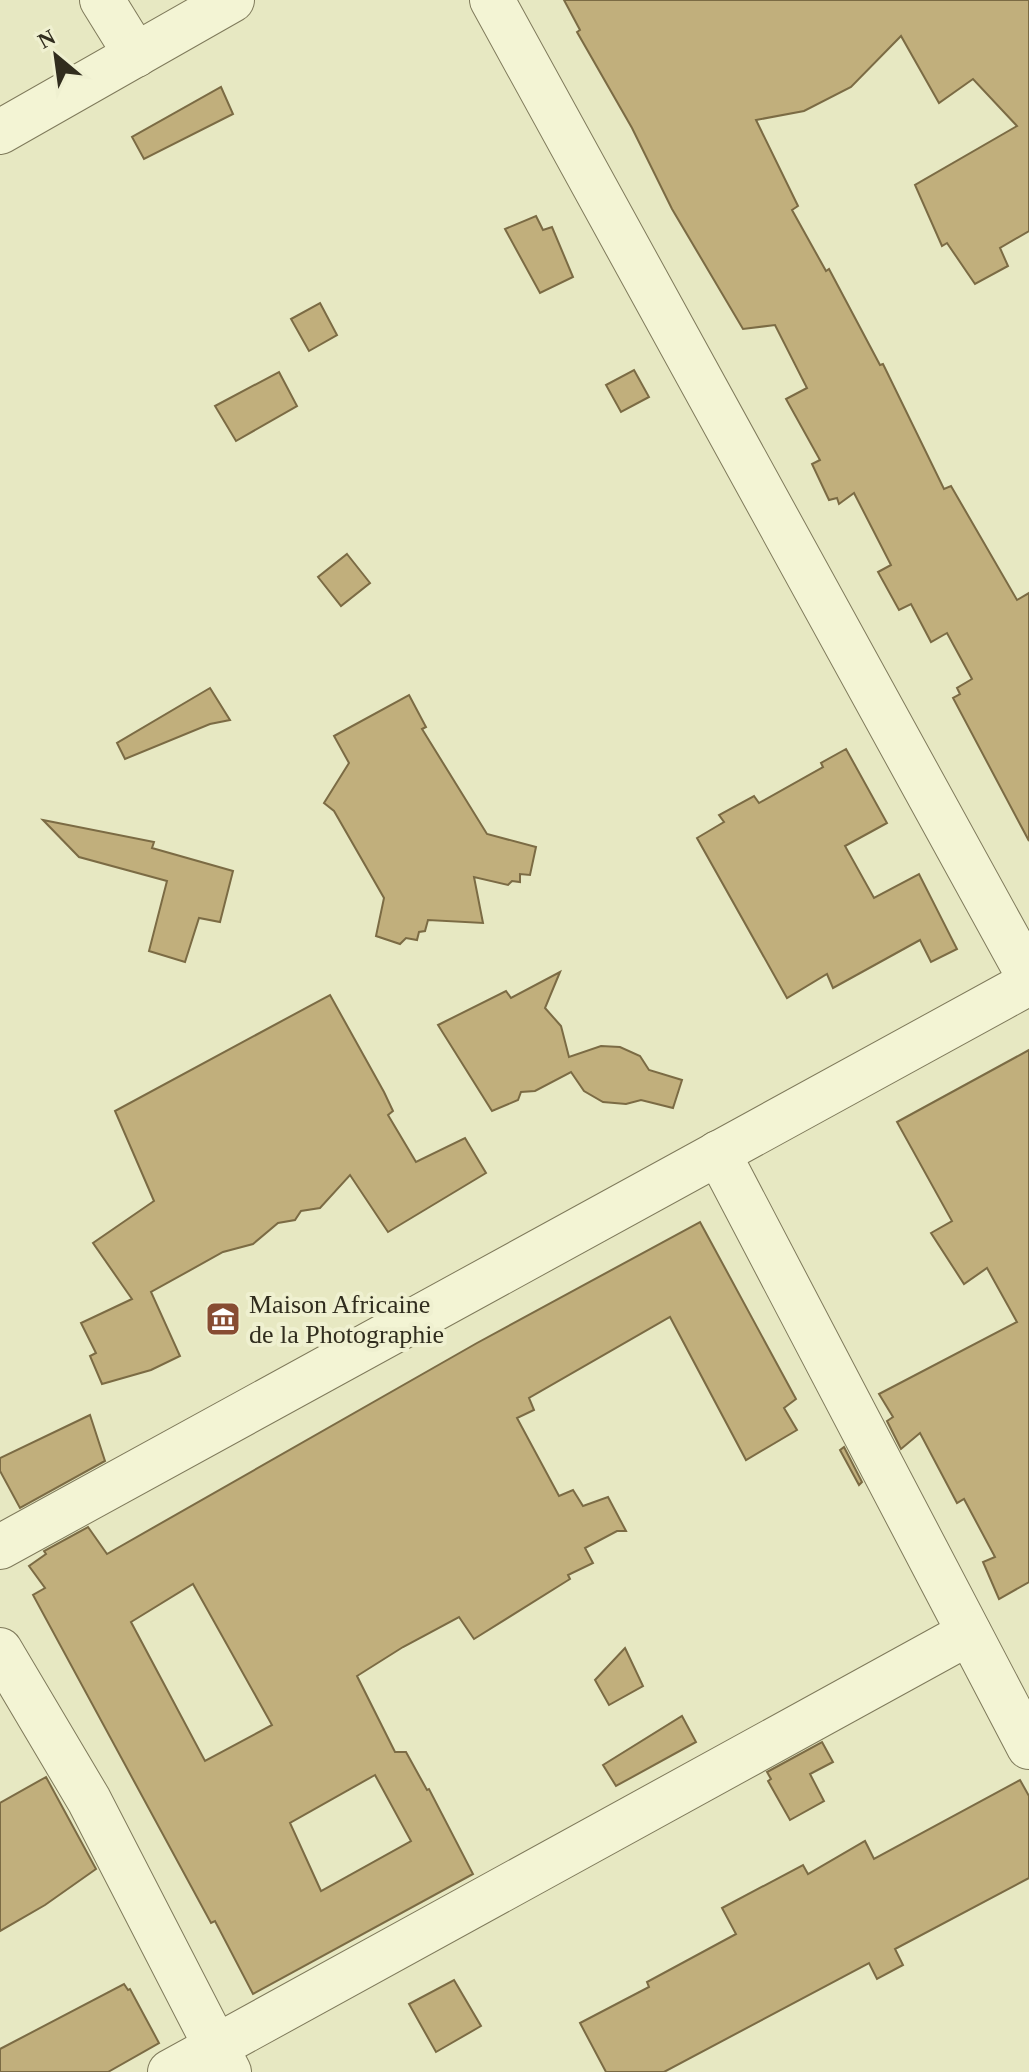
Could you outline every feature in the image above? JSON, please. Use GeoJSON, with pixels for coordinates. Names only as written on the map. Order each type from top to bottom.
{"type":"FeatureCollection","features":[{"type":"Feature","properties":{"kind":"street"},"geometry":{"type":"LineString","coordinates":[[102,0],[136,55]]}},
{"type":"Feature","properties":{"kind":"street"},"geometry":{"type":"LineString","coordinates":[[0,132],[232,0]]}},
{"type":"Feature","properties":{"kind":"street"},"geometry":{"type":"LineString","coordinates":[[492,0],[1029,977]]}},
{"type":"Feature","properties":{"kind":"street"},"geometry":{"type":"LineString","coordinates":[[0,1547],[1029,983]]}},
{"type":"Feature","properties":{"kind":"street"},"geometry":{"type":"LineString","coordinates":[[718,1153],[1029,1747]]}},
{"type":"Feature","properties":{"kind":"street"},"geometry":{"type":"LineString","coordinates":[[170,2072],[222,2060],[969,1633]]}},
{"type":"Feature","properties":{"kind":"street"},"geometry":{"type":"LineString","coordinates":[[0,1650],[89,1800],[222,2060]]}},
{"type":"Feature","properties":{"kind":"building"},"geometry":{"type":"Polygon","coordinates":[[[564,0],[1029,0],[1029,231],[1000,248],[1008,266],[975,284],[947,243],[942,246],[915,185],[1017,126],[973,79],[939,103],[901,36],[851,87],[804,111],[756,120],[798,206],[792,210],[826,271],[829,269],[880,365],[883,364],[944,489],[951,486],[1017,600],[1029,593],[1029,841],[953,698],[960,694],[957,688],[972,679],[947,633],[931,642],[911,604],[899,610],[878,572],[891,565],[854,493],[839,504],[837,498],[829,500],[812,464],[820,460],[786,399],[807,388],[775,325],[743,329],[672,209],[632,128],[577,32],[580,30],[564,0]]]}},
{"type":"Feature","properties":{"kind":"building"},"geometry":{"type":"Polygon","coordinates":[[[221,87],[233,114],[144,159],[132,137],[221,87]]]}},
{"type":"Feature","properties":{"kind":"building"},"geometry":{"type":"Polygon","coordinates":[[[536,216],[543,230],[552,227],[573,277],[540,293],[505,229],[536,216]]]}},
{"type":"Feature","properties":{"kind":"building"},"geometry":{"type":"Polygon","coordinates":[[[320,303],[337,335],[309,351],[291,319],[320,303]]]}},
{"type":"Feature","properties":{"kind":"building"},"geometry":{"type":"Polygon","coordinates":[[[634,370],[649,397],[621,412],[606,385],[634,370]]]}},
{"type":"Feature","properties":{"kind":"building"},"geometry":{"type":"Polygon","coordinates":[[[279,372],[297,406],[236,441],[215,406],[279,372]]]}},
{"type":"Feature","properties":{"kind":"building"},"geometry":{"type":"Polygon","coordinates":[[[347,554],[370,583],[341,606],[318,577],[347,554]]]}},
{"type":"Feature","properties":{"kind":"building"},"geometry":{"type":"Polygon","coordinates":[[[210,688],[230,720],[210,724],[125,759],[117,743],[210,688]]]}},
{"type":"Feature","properties":{"kind":"building"},"geometry":{"type":"Polygon","coordinates":[[[409,695],[426,727],[422,729],[487,834],[536,847],[530,875],[520,874],[520,882],[512,881],[508,885],[474,877],[483,923],[428,920],[425,931],[419,932],[417,940],[406,938],[400,944],[376,936],[384,898],[334,811],[324,803],[349,763],[334,736],[409,695]]]}},
{"type":"Feature","properties":{"kind":"building"},"geometry":{"type":"Polygon","coordinates":[[[846,749],[887,823],[845,846],[874,898],[919,874],[957,949],[931,962],[920,940],[833,988],[827,974],[787,998],[697,838],[724,822],[719,815],[754,796],[759,803],[823,767],[821,763],[846,749]]]}},
{"type":"Feature","properties":{"kind":"building"},"geometry":{"type":"Polygon","coordinates":[[[43,820],[154,842],[152,848],[233,871],[220,922],[199,918],[185,962],[149,951],[167,881],[79,857],[43,820]]]}},
{"type":"Feature","properties":{"kind":"building"},"geometry":{"type":"Polygon","coordinates":[[[560,972],[545,1008],[561,1026],[569,1057],[601,1046],[620,1047],[640,1056],[649,1070],[682,1080],[673,1108],[641,1100],[626,1104],[603,1102],[584,1091],[571,1072],[535,1091],[521,1092],[518,1100],[492,1111],[438,1025],[506,991],[511,998],[560,972]]]}},
{"type":"Feature","properties":{"kind":"building"},"geometry":{"type":"Polygon","coordinates":[[[330,995],[384,1092],[393,1111],[388,1115],[416,1162],[465,1138],[486,1173],[388,1232],[350,1175],[320,1208],[301,1211],[295,1220],[278,1223],[253,1244],[223,1252],[151,1292],[180,1356],[151,1370],[102,1384],[90,1356],[96,1353],[81,1323],[132,1299],[93,1243],[154,1201],[115,1111],[330,995]]]}},
{"type":"Feature","properties":{"kind":"building"},"geometry":{"type":"Polygon","coordinates":[[[1029,1050],[1029,1582],[999,1599],[983,1562],[995,1557],[964,1499],[957,1503],[920,1433],[901,1449],[887,1421],[893,1417],[879,1394],[1017,1322],[987,1268],[964,1284],[931,1233],[952,1221],[897,1122],[1029,1050]]]}},
{"type":"Feature","properties":{"kind":"building"},"geometry":{"type":"Polygon","coordinates":[[[700,1222],[796,1399],[784,1408],[797,1430],[746,1460],[670,1317],[529,1398],[534,1410],[517,1418],[559,1496],[573,1490],[583,1506],[608,1497],[626,1531],[617,1531],[585,1548],[593,1563],[568,1575],[570,1579],[474,1639],[459,1617],[357,1676],[395,1752],[406,1752],[473,1874],[253,1994],[215,1921],[211,1923],[33,1595],[45,1588],[29,1566],[46,1554],[44,1551],[88,1527],[107,1554],[477,1343],[700,1222]],[[193,1584],[131,1622],[205,1761],[272,1725],[193,1584]],[[375,1775],[290,1823],[321,1891],[411,1841],[375,1775]]]}},
{"type":"Feature","properties":{"kind":"building"},"geometry":{"type":"Polygon","coordinates":[[[90,1415],[105,1461],[20,1508],[0,1471],[0,1458],[90,1415]]]}},
{"type":"Feature","properties":{"kind":"building"},"geometry":{"type":"Polygon","coordinates":[[[844,1447],[862,1482],[859,1485],[840,1450],[844,1447]]]}},
{"type":"Feature","properties":{"kind":"building"},"geometry":{"type":"Polygon","coordinates":[[[625,1648],[643,1686],[609,1705],[595,1680],[625,1648]]]}},
{"type":"Feature","properties":{"kind":"building"},"geometry":{"type":"Polygon","coordinates":[[[682,1716],[696,1742],[616,1786],[603,1765],[682,1716]]]}},
{"type":"Feature","properties":{"kind":"building"},"geometry":{"type":"Polygon","coordinates":[[[822,1742],[833,1762],[810,1774],[824,1801],[790,1820],[768,1781],[771,1779],[767,1772],[822,1742]]]}},
{"type":"Feature","properties":{"kind":"building"},"geometry":{"type":"Polygon","coordinates":[[[46,1777],[96,1869],[45,1905],[0,1931],[0,1803],[46,1777]]]}},
{"type":"Feature","properties":{"kind":"building"},"geometry":{"type":"Polygon","coordinates":[[[1020,1780],[1029,1796],[1029,1878],[895,1949],[903,1965],[877,1979],[869,1963],[664,2072],[606,2072],[580,2023],[649,1987],[647,1982],[736,1934],[722,1908],[803,1865],[808,1874],[865,1841],[874,1859],[1020,1780]]]}},
{"type":"Feature","properties":{"kind":"building"},"geometry":{"type":"Polygon","coordinates":[[[454,1980],[481,2026],[436,2052],[409,2004],[454,1980]]]}},
{"type":"Feature","properties":{"kind":"building"},"geometry":{"type":"Polygon","coordinates":[[[124,1984],[130,1989],[159,2043],[108,2072],[0,2072],[0,2049],[124,1984]]]}},
{"type":"Feature","properties":{"kind":"place","name":"Maison Africaine de la Photographie"},"geometry":{"type":"Point","coordinates":[223,1319]}}]}
